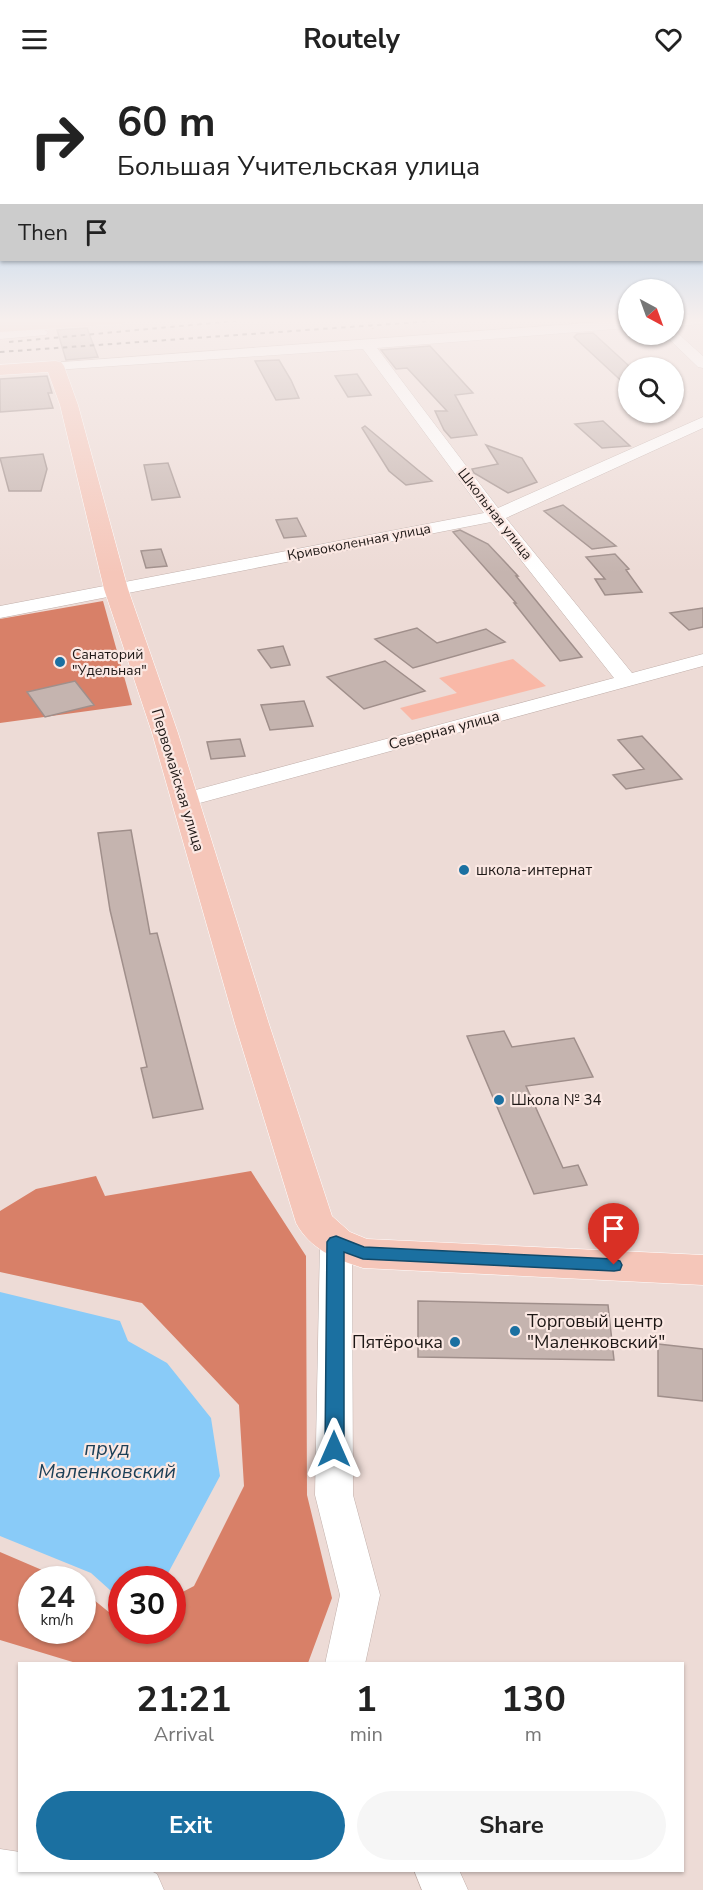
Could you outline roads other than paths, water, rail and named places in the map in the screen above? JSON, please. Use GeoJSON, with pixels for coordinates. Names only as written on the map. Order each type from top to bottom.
{"type":"FeatureCollection","features":[{"type":"Feature","properties":{"kind":"main road","name":"Первомайская улица"},"geometry":{"type":"LineString","coordinates":[[68,404],[116,589],[165,733],[304,1193],[315,1223],[336,1242]]}},
{"type":"Feature","properties":{"kind":"main road"},"geometry":{"type":"LineString","coordinates":[[336,1242],[363,1252],[703,1270]]}},
{"type":"Feature","properties":{"kind":"street","name":"Школьная улица"},"geometry":{"type":"LineString","coordinates":[[411,404],[495,516],[627,680]]}},
{"type":"Feature","properties":{"kind":"street","name":"Кривоколенная улица"},"geometry":{"type":"LineString","coordinates":[[0,612],[495,516],[703,422]]}},
{"type":"Feature","properties":{"kind":"street","name":"Северная улица"},"geometry":{"type":"LineString","coordinates":[[185,800],[627,680],[700,666]]}},
{"type":"Feature","properties":{"kind":"street"},"geometry":{"type":"LineString","coordinates":[[336,1242],[334,1496],[360,1595],[345,1662]]}},
{"type":"Feature","properties":{"kind":"street"},"geometry":{"type":"LineString","coordinates":[[0,1872],[141,1890]]}},
{"type":"Feature","properties":{"kind":"street"},"geometry":{"type":"LineString","coordinates":[[437,1872],[445,1890]]}},
{"type":"Feature","properties":{"kind":"water","name":"пруд Маленковский"},"geometry":{"type":"Polygon","coordinates":[[[0,1292],[120,1321],[128,1341],[167,1363],[211,1418],[220,1476],[172,1566],[108,1566],[108,1588],[96,1577],[96,1566],[74,1566],[0,1536],[0,1292]]]}},
{"type":"Feature","properties":{"kind":"place","name":"Санаторий \"Удельная\""},"geometry":{"type":"Point","coordinates":[60,662]}},
{"type":"Feature","properties":{"kind":"place","name":"школа-интернат"},"geometry":{"type":"Point","coordinates":[464,870]}},
{"type":"Feature","properties":{"kind":"place","name":"Школа № 34"},"geometry":{"type":"Point","coordinates":[499,1100]}},
{"type":"Feature","properties":{"kind":"place","name":"Торговый центр \"Маленковский\""},"geometry":{"type":"Point","coordinates":[515,1331]}},
{"type":"Feature","properties":{"kind":"place","name":"Пятёрочка"},"geometry":{"type":"Point","coordinates":[455,1342]}}]}
